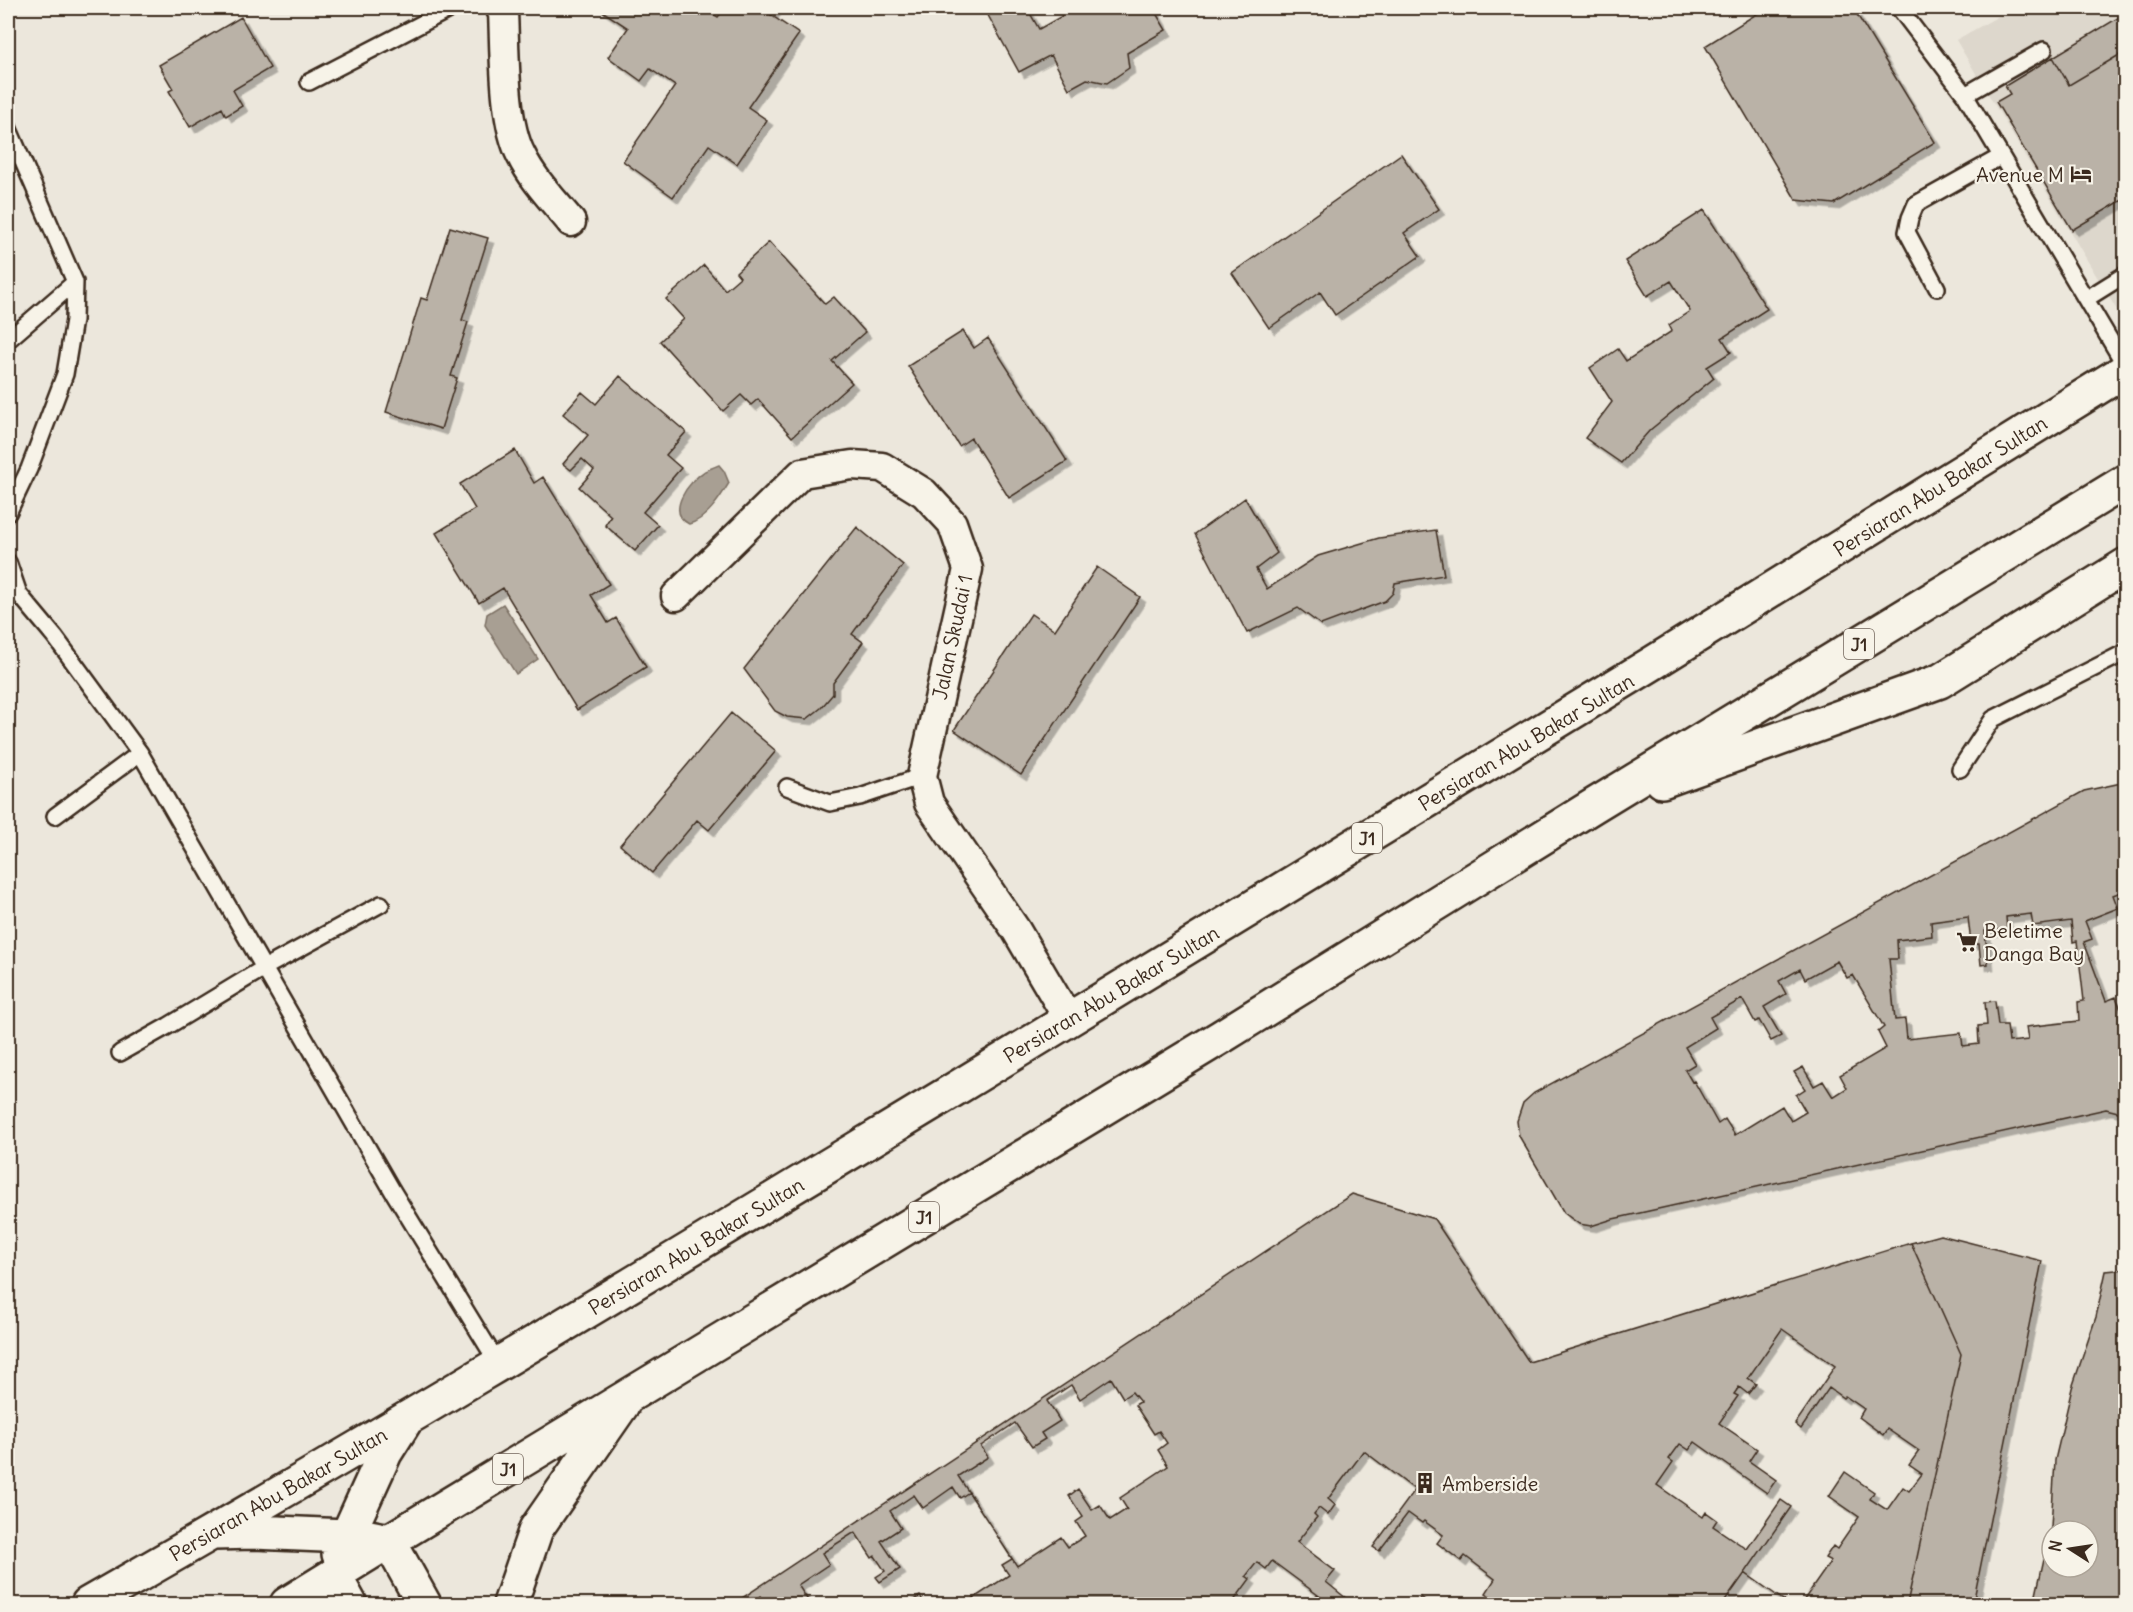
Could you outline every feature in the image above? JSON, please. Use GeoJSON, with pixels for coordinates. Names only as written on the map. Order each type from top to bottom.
{"type":"FeatureCollection","features":[{"type":"Feature","properties":{"kind":"main road","name":"Persiaran Abu Bakar Sultan"},"geometry":{"type":"LineString","coordinates":[[88,1605],[499,1365],[1069,1020],[1675,651],[2126,369]]}},
{"type":"Feature","properties":{"kind":"main road","name":"J1"},"geometry":{"type":"LineString","coordinates":[[287,1605],[1221,1037],[1593,806],[2126,481]]}},
{"type":"Feature","properties":{"kind":"main road"},"geometry":{"type":"LineString","coordinates":[[1593,806],[1940,681],[2126,565]]}},
{"type":"Feature","properties":{"kind":"main road"},"geometry":{"type":"LineString","coordinates":[[510,1605],[536,1529],[628,1396]]}},
{"type":"Feature","properties":{"kind":"main road"},"geometry":{"type":"LineString","coordinates":[[350,1605],[334,1575],[337,1560],[385,1453],[406,1419]]}},
{"type":"Feature","properties":{"kind":"main road"},"geometry":{"type":"LineString","coordinates":[[212,1533],[254,1532],[369,1537],[389,1541],[424,1605]]}},
{"type":"Feature","properties":{"kind":"street"},"geometry":{"type":"LineString","coordinates":[[500,8],[508,113],[520,154],[533,176],[572,222]]}},
{"type":"Feature","properties":{"kind":"street","name":"Jalan Skudai 1"},"geometry":{"type":"LineString","coordinates":[[676,596],[802,473],[852,465],[882,467],[924,493],[952,523],[968,569],[922,776],[928,803],[1016,930],[1069,1020]]}},
{"type":"Feature","properties":{"kind":"lane"},"geometry":{"type":"LineString","coordinates":[[309,82],[452,8]]}},
{"type":"Feature","properties":{"kind":"lane"},"geometry":{"type":"LineString","coordinates":[[1899,8],[1965,95],[2126,369]]}},
{"type":"Feature","properties":{"kind":"lane"},"geometry":{"type":"LineString","coordinates":[[1965,95],[2044,50]]}},
{"type":"Feature","properties":{"kind":"lane"},"geometry":{"type":"LineString","coordinates":[[8,127],[75,282],[74,321],[65,374],[29,469],[8,513]]}},
{"type":"Feature","properties":{"kind":"lane"},"geometry":{"type":"LineString","coordinates":[[1937,288],[1907,232],[1916,204],[2000,157]]}},
{"type":"Feature","properties":{"kind":"lane"},"geometry":{"type":"LineString","coordinates":[[2086,298],[2126,274]]}},
{"type":"Feature","properties":{"kind":"lane"},"geometry":{"type":"LineString","coordinates":[[8,340],[75,282]]}},
{"type":"Feature","properties":{"kind":"lane"},"geometry":{"type":"LineString","coordinates":[[8,562],[19,594],[55,637],[140,753],[392,1190],[499,1365]]}},
{"type":"Feature","properties":{"kind":"lane"},"geometry":{"type":"LineString","coordinates":[[1960,769],[1993,719],[2126,652]]}},
{"type":"Feature","properties":{"kind":"lane"},"geometry":{"type":"LineString","coordinates":[[55,816],[140,753]]}},
{"type":"Feature","properties":{"kind":"lane"},"geometry":{"type":"LineString","coordinates":[[787,787],[830,803],[860,797],[922,776]]}},
{"type":"Feature","properties":{"kind":"lane"},"geometry":{"type":"LineString","coordinates":[[120,1053],[264,968],[381,904]]}},
{"type":"Feature","properties":{"kind":"shaded area","name":"Avenue M"},"geometry":{"type":"Polygon","coordinates":[[[2013,8],[2125,8],[2126,307],[2118,312],[1956,40],[2013,8]]]}},
{"type":"Feature","properties":{"kind":"shaded area"},"geometry":{"type":"Polygon","coordinates":[[[719,465],[729,483],[707,513],[689,524],[682,519],[679,512],[682,497],[692,482],[705,471],[719,465]]]}},
{"type":"Feature","properties":{"kind":"shaded area"},"geometry":{"type":"Polygon","coordinates":[[[503,604],[538,659],[516,674],[485,625],[487,614],[503,604]]]}},
{"type":"Feature","properties":{"kind":"building"},"geometry":{"type":"Polygon","coordinates":[[[600,8],[704,8],[718,17],[725,8],[776,8],[771,15],[799,34],[748,107],[767,120],[737,164],[709,145],[673,197],[623,161],[675,86],[650,69],[641,81],[608,57],[628,28],[600,8]]]}},
{"type":"Feature","properties":{"kind":"building"},"geometry":{"type":"Polygon","coordinates":[[[984,8],[1027,8],[1039,29],[1062,16],[1057,8],[1153,8],[1166,30],[1127,53],[1129,68],[1107,83],[1087,79],[1069,89],[1051,55],[1019,72],[984,8]]]}},
{"type":"Feature","properties":{"kind":"building"},"geometry":{"type":"Polygon","coordinates":[[[1766,8],[1853,8],[1935,142],[1834,204],[1796,200],[1705,46],[1766,8]]]}},
{"type":"Feature","properties":{"kind":"building"},"geometry":{"type":"Polygon","coordinates":[[[2126,13],[2126,51],[2069,85],[2053,57],[2126,13]]]}},
{"type":"Feature","properties":{"kind":"building"},"geometry":{"type":"Polygon","coordinates":[[[241,17],[270,68],[233,90],[242,106],[226,116],[222,108],[190,127],[169,91],[173,89],[159,65],[241,17]]]}},
{"type":"Feature","properties":{"kind":"building"},"geometry":{"type":"Polygon","coordinates":[[[2126,51],[2126,198],[2072,230],[1996,102],[2010,94],[2005,86],[2053,57],[2069,85],[2126,51]]]}},
{"type":"Feature","properties":{"kind":"building"},"geometry":{"type":"Polygon","coordinates":[[[1401,154],[1439,209],[1404,233],[1420,256],[1335,315],[1320,292],[1269,328],[1232,273],[1401,154]]]}},
{"type":"Feature","properties":{"kind":"building"},"geometry":{"type":"Polygon","coordinates":[[[1704,210],[1767,309],[1722,338],[1731,352],[1707,367],[1714,378],[1650,430],[1621,463],[1585,438],[1612,402],[1590,368],[1618,349],[1626,361],[1672,331],[1669,325],[1690,311],[1671,281],[1647,296],[1625,261],[1704,210]]]}},
{"type":"Feature","properties":{"kind":"building"},"geometry":{"type":"Polygon","coordinates":[[[450,227],[488,238],[462,320],[468,322],[451,376],[457,378],[441,429],[386,412],[421,298],[427,300],[450,227]]]}},
{"type":"Feature","properties":{"kind":"building"},"geometry":{"type":"Polygon","coordinates":[[[769,242],[825,304],[834,297],[865,332],[832,361],[852,383],[792,437],[758,399],[751,405],[741,395],[723,411],[660,341],[684,319],[666,299],[704,265],[725,290],[740,277],[736,272],[769,242]]]}},
{"type":"Feature","properties":{"kind":"building"},"geometry":{"type":"Polygon","coordinates":[[[963,331],[974,348],[988,338],[1067,461],[1009,498],[971,438],[959,446],[908,366],[963,331]]]}},
{"type":"Feature","properties":{"kind":"building"},"geometry":{"type":"Polygon","coordinates":[[[620,376],[686,432],[666,455],[681,468],[643,512],[658,525],[635,551],[605,525],[611,516],[579,487],[594,470],[582,459],[571,470],[563,464],[588,435],[563,414],[582,392],[596,404],[620,376]]]}},
{"type":"Feature","properties":{"kind":"building"},"geometry":{"type":"Polygon","coordinates":[[[515,450],[534,483],[543,477],[609,584],[591,595],[608,623],[616,618],[646,667],[577,710],[503,588],[479,603],[436,533],[475,509],[460,484],[515,450]]]}},
{"type":"Feature","properties":{"kind":"building"},"geometry":{"type":"Polygon","coordinates":[[[1245,498],[1277,553],[1256,569],[1267,589],[1318,556],[1379,538],[1436,530],[1444,575],[1395,583],[1393,593],[1385,601],[1321,625],[1298,608],[1247,633],[1195,534],[1245,498]]]}},
{"type":"Feature","properties":{"kind":"building"},"geometry":{"type":"Polygon","coordinates":[[[857,527],[903,565],[852,634],[863,642],[833,683],[833,694],[807,719],[787,717],[775,711],[744,669],[857,527]]]}},
{"type":"Feature","properties":{"kind":"building"},"geometry":{"type":"Polygon","coordinates":[[[1097,567],[1140,597],[1021,775],[954,730],[1031,614],[1055,630],[1097,567]]]}},
{"type":"Feature","properties":{"kind":"building"},"geometry":{"type":"Polygon","coordinates":[[[731,713],[776,751],[709,830],[697,820],[652,873],[620,845],[731,713]]]}},
{"type":"Feature","properties":{"kind":"building","name":"Beletime Danga Bay"},"geometry":{"type":"Polygon","coordinates":[[[2126,782],[2126,1114],[2106,1109],[1613,1219],[1591,1226],[1579,1224],[1564,1213],[1519,1136],[1517,1121],[1523,1103],[1534,1093],[2084,791],[2126,782]]]}},
{"type":"Feature","properties":{"kind":"building"},"geometry":{"type":"Polygon","coordinates":[[[2126,890],[2126,1014],[2123,1015],[2116,997],[2106,1001],[2084,942],[2092,939],[2085,921],[2118,908],[2113,895],[2126,890]]]}},
{"type":"Feature","properties":{"kind":"building"},"geometry":{"type":"Polygon","coordinates":[[[2031,914],[2033,926],[2071,921],[2073,942],[2077,941],[2084,1001],[2078,1002],[2079,1021],[2026,1027],[2028,1040],[2009,1042],[2007,1025],[1998,1025],[1995,1001],[1985,1002],[1987,1025],[1978,1026],[1979,1044],[1963,1046],[1961,1033],[1907,1039],[1905,1019],[1895,1020],[1889,959],[1898,959],[1897,940],[1932,936],[1931,922],[1968,917],[1971,944],[1979,944],[1981,965],[1988,964],[1985,931],[2007,929],[2006,917],[2031,914]]]}},
{"type":"Feature","properties":{"kind":"building"},"geometry":{"type":"Polygon","coordinates":[[[1837,961],[1847,978],[1853,975],[1884,1027],[1878,1032],[1886,1048],[1840,1075],[1847,1088],[1833,1097],[1823,1081],[1814,1086],[1803,1067],[1794,1072],[1805,1089],[1796,1095],[1806,1112],[1791,1121],[1782,1106],[1735,1135],[1725,1119],[1718,1124],[1694,1081],[1692,1082],[1685,1070],[1695,1064],[1685,1047],[1716,1028],[1710,1017],[1742,999],[1755,1022],[1759,1020],[1771,1041],[1781,1036],[1764,1007],[1786,994],[1779,981],[1800,969],[1805,979],[1837,961]]]}},
{"type":"Feature","properties":{"kind":"building","name":"Amberside"},"geometry":{"type":"Polygon","coordinates":[[[1352,1194],[1434,1219],[1529,1362],[1911,1243],[1961,1354],[1907,1604],[733,1604],[1352,1194]]]}},
{"type":"Feature","properties":{"kind":"building"},"geometry":{"type":"Polygon","coordinates":[[[1940,1235],[2042,1261],[1973,1604],[1907,1604],[1961,1354],[1911,1243],[1940,1235]]]}},
{"type":"Feature","properties":{"kind":"building"},"geometry":{"type":"Polygon","coordinates":[[[2126,1269],[2126,1604],[2034,1604],[2040,1577],[2040,1579],[2100,1579],[2100,1519],[2051,1519],[2055,1460],[2072,1388],[2096,1317],[2106,1271],[2126,1269]]]}},
{"type":"Feature","properties":{"kind":"building"},"geometry":{"type":"Polygon","coordinates":[[[1782,1329],[1835,1366],[1795,1424],[1801,1429],[1829,1388],[1864,1409],[1859,1417],[1883,1435],[1887,1429],[1919,1451],[1909,1465],[1922,1474],[1909,1491],[1903,1487],[1887,1510],[1870,1499],[1874,1492],[1845,1472],[1829,1496],[1859,1517],[1837,1549],[1833,1546],[1825,1558],[1831,1561],[1801,1604],[1789,1604],[1745,1573],[1791,1507],[1781,1500],[1747,1549],[1713,1526],[1717,1520],[1706,1512],[1703,1517],[1657,1485],[1673,1462],[1669,1459],[1680,1444],[1689,1450],[1695,1442],[1767,1493],[1776,1480],[1749,1461],[1757,1449],[1719,1423],[1738,1396],[1734,1394],[1739,1387],[1748,1394],[1756,1384],[1748,1378],[1782,1329]]]}},
{"type":"Feature","properties":{"kind":"building"},"geometry":{"type":"Polygon","coordinates":[[[1111,1378],[1123,1398],[1132,1392],[1140,1402],[1135,1405],[1154,1434],[1159,1431],[1167,1443],[1158,1450],[1168,1466],[1120,1498],[1127,1509],[1110,1520],[1100,1505],[1092,1510],[1078,1489],[1069,1496],[1083,1517],[1076,1522],[1085,1536],[1068,1547],[1061,1537],[1017,1566],[958,1476],[988,1457],[981,1446],[1015,1423],[1032,1447],[1045,1439],[1041,1433],[1060,1421],[1047,1401],[1071,1385],[1080,1399],[1111,1378]]]}},
{"type":"Feature","properties":{"kind":"building"},"geometry":{"type":"Polygon","coordinates":[[[1364,1451],[1415,1490],[1373,1547],[1379,1551],[1408,1513],[1443,1535],[1437,1543],[1461,1561],[1465,1556],[1495,1579],[1486,1593],[1498,1602],[1496,1604],[1430,1604],[1421,1597],[1415,1604],[1351,1604],[1326,1582],[1335,1571],[1297,1542],[1317,1517],[1314,1514],[1319,1508],[1328,1515],[1335,1505],[1328,1499],[1364,1451]]]}},
{"type":"Feature","properties":{"kind":"building"},"geometry":{"type":"Polygon","coordinates":[[[953,1487],[960,1498],[969,1492],[1012,1559],[1002,1565],[1009,1575],[965,1604],[925,1604],[920,1596],[907,1604],[804,1604],[809,1602],[798,1585],[829,1564],[822,1553],[855,1532],[872,1558],[875,1556],[885,1571],[876,1577],[880,1582],[900,1569],[881,1541],[901,1528],[890,1511],[914,1495],[923,1508],[953,1487]]]}},
{"type":"Feature","properties":{"kind":"building"},"geometry":{"type":"Polygon","coordinates":[[[1272,1561],[1330,1604],[1237,1604],[1233,1602],[1250,1579],[1246,1576],[1257,1562],[1266,1569],[1272,1561]]]}},
{"type":"Feature","properties":{"kind":"building"},"geometry":{"type":"Polygon","coordinates":[[[1745,1573],[1789,1604],[1723,1604],[1745,1573]]]}},
{"type":"Feature","properties":{"kind":"building"},"geometry":{"type":"Polygon","coordinates":[[[761,1596],[766,1604],[750,1604],[761,1596]]]}},
{"type":"Feature","properties":{"kind":"building"},"geometry":{"type":"Polygon","coordinates":[[[792,1598],[796,1604],[781,1604],[792,1598]]]}},
{"type":"Feature","properties":{"kind":"place","name":"Avenue M"},"geometry":{"type":"Point","coordinates":[2081,174]}},
{"type":"Feature","properties":{"kind":"place","name":"Beletime Danga Bay"},"geometry":{"type":"Point","coordinates":[1967,942]}},
{"type":"Feature","properties":{"kind":"place","name":"Amberside"},"geometry":{"type":"Point","coordinates":[1425,1483]}}]}
